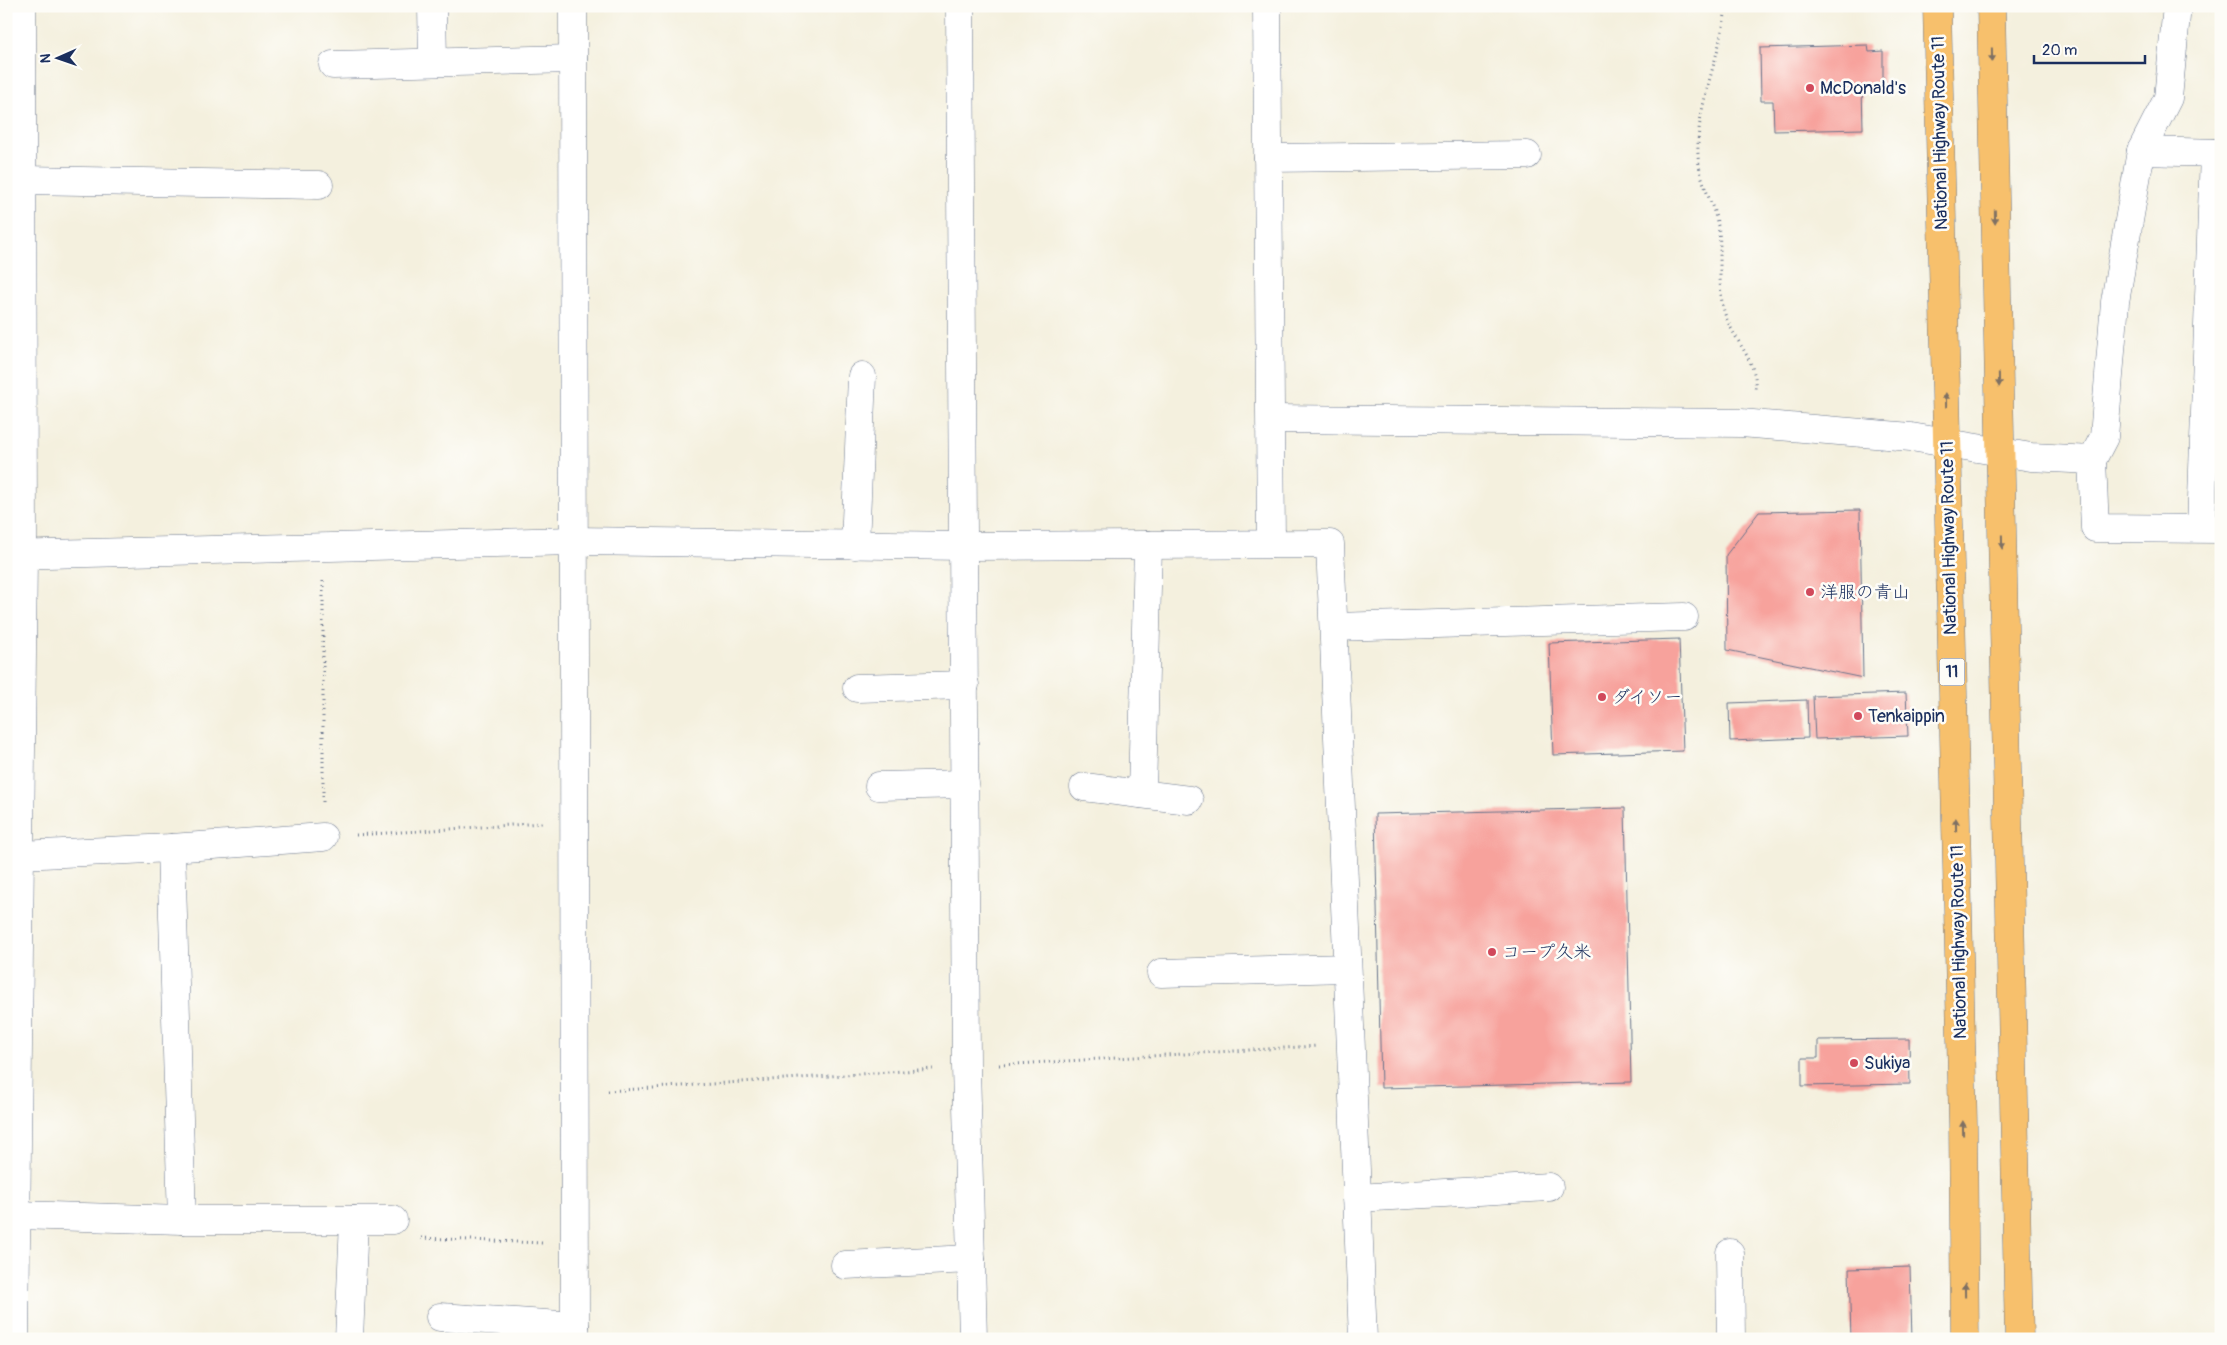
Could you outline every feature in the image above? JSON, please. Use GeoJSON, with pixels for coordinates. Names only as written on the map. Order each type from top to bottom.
{"type":"FeatureCollection","features":[{"type":"Feature","properties":{"kind":"highway","name":"National Highway Route 11"},"geometry":{"type":"LineString","coordinates":[[1937,6],[1963,1124],[1965,1339]]}},
{"type":"Feature","properties":{"kind":"highway"},"geometry":{"type":"LineString","coordinates":[[1991,6],[2019,1339]]}},
{"type":"Feature","properties":{"kind":"street"},"geometry":{"type":"LineString","coordinates":[[15,1339],[17,1215],[12,1068],[13,971],[20,855],[13,774],[15,555],[23,180],[14,80],[22,6]]}},
{"type":"Feature","properties":{"kind":"street"},"geometry":{"type":"LineString","coordinates":[[432,6],[433,62]]}},
{"type":"Feature","properties":{"kind":"street"},"geometry":{"type":"LineString","coordinates":[[440,1317],[575,1332],[573,6]]}},
{"type":"Feature","properties":{"kind":"street"},"geometry":{"type":"LineString","coordinates":[[960,6],[966,1066],[973,1339]]}},
{"type":"Feature","properties":{"kind":"street"},"geometry":{"type":"LineString","coordinates":[[1267,6],[1271,544]]}},
{"type":"Feature","properties":{"kind":"street"},"geometry":{"type":"LineString","coordinates":[[2141,151],[2217,153],[2211,529],[2095,528],[2092,460],[2104,437],[2115,302],[2141,151],[2168,98],[2177,6]]}},
{"type":"Feature","properties":{"kind":"street"},"geometry":{"type":"LineString","coordinates":[[333,65],[573,60]]}},
{"type":"Feature","properties":{"kind":"street"},"geometry":{"type":"LineString","coordinates":[[1268,158],[1527,155]]}},
{"type":"Feature","properties":{"kind":"street"},"geometry":{"type":"LineString","coordinates":[[23,180],[319,185]]}},
{"type":"Feature","properties":{"kind":"street"},"geometry":{"type":"LineString","coordinates":[[856,545],[862,376]]}},
{"type":"Feature","properties":{"kind":"street"},"geometry":{"type":"LineString","coordinates":[[1271,419],[1757,425],[1910,437],[2031,457],[2092,460]]}},
{"type":"Feature","properties":{"kind":"street"},"geometry":{"type":"LineString","coordinates":[[15,555],[574,541],[964,546],[1330,544],[1363,1339]]}},
{"type":"Feature","properties":{"kind":"street"},"geometry":{"type":"LineString","coordinates":[[1142,794],[1148,545]]}},
{"type":"Feature","properties":{"kind":"street"},"geometry":{"type":"LineString","coordinates":[[1334,627],[1684,617]]}},
{"type":"Feature","properties":{"kind":"street"},"geometry":{"type":"LineString","coordinates":[[857,688],[965,685]]}},
{"type":"Feature","properties":{"kind":"street"},"geometry":{"type":"LineString","coordinates":[[879,786],[965,784]]}},
{"type":"Feature","properties":{"kind":"street"},"geometry":{"type":"LineString","coordinates":[[1084,787],[1189,800]]}},
{"type":"Feature","properties":{"kind":"street"},"geometry":{"type":"LineString","coordinates":[[20,855],[170,848],[323,837]]}},
{"type":"Feature","properties":{"kind":"street"},"geometry":{"type":"LineString","coordinates":[[170,848],[182,1220]]}},
{"type":"Feature","properties":{"kind":"street"},"geometry":{"type":"LineString","coordinates":[[1161,973],[1347,968]]}},
{"type":"Feature","properties":{"kind":"street"},"geometry":{"type":"LineString","coordinates":[[1357,1198],[1549,1187]]}},
{"type":"Feature","properties":{"kind":"street"},"geometry":{"type":"LineString","coordinates":[[17,1215],[182,1220],[393,1220]]}},
{"type":"Feature","properties":{"kind":"street"},"geometry":{"type":"LineString","coordinates":[[349,1339],[354,1220]]}},
{"type":"Feature","properties":{"kind":"street"},"geometry":{"type":"LineString","coordinates":[[1730,1253],[1731,1339]]}},
{"type":"Feature","properties":{"kind":"street"},"geometry":{"type":"LineString","coordinates":[[845,1265],[971,1260]]}},
{"type":"Feature","properties":{"kind":"path"},"geometry":{"type":"LineString","coordinates":[[1726,6],[1723,34],[1698,126],[1698,156],[1703,186],[1719,230],[1719,272],[1724,312],[1754,373],[1757,425]]}},
{"type":"Feature","properties":{"kind":"path"},"geometry":{"type":"LineString","coordinates":[[323,548],[323,837],[575,821]]}},
{"type":"Feature","properties":{"kind":"path"},"geometry":{"type":"LineString","coordinates":[[393,1220],[415,1238],[575,1244]]}},
{"type":"Feature","properties":{"kind":"building"},"geometry":{"type":"Polygon","coordinates":[[[1868,45],[1869,52],[1883,51],[1883,87],[1862,87],[1863,129],[1774,131],[1773,101],[1761,101],[1760,48],[1868,45]]]}},
{"type":"Feature","properties":{"kind":"building"},"geometry":{"type":"Polygon","coordinates":[[[1860,510],[1863,678],[1727,650],[1726,555],[1759,512],[1860,510]]]}},
{"type":"Feature","properties":{"kind":"building"},"geometry":{"type":"Polygon","coordinates":[[[1679,639],[1683,751],[1553,755],[1549,643],[1679,639]]]}},
{"type":"Feature","properties":{"kind":"building"},"geometry":{"type":"Polygon","coordinates":[[[1906,693],[1908,736],[1815,739],[1813,696],[1906,693]]]}},
{"type":"Feature","properties":{"kind":"building"},"geometry":{"type":"Polygon","coordinates":[[[1807,700],[1808,738],[1730,741],[1729,703],[1807,700]]]}},
{"type":"Feature","properties":{"kind":"building"},"geometry":{"type":"Polygon","coordinates":[[[1625,808],[1631,1082],[1381,1088],[1375,814],[1625,808]]]}},
{"type":"Feature","properties":{"kind":"building"},"geometry":{"type":"Polygon","coordinates":[[[1909,1039],[1910,1084],[1802,1086],[1802,1058],[1818,1058],[1818,1040],[1909,1039]]]}},
{"type":"Feature","properties":{"kind":"building"},"geometry":{"type":"Polygon","coordinates":[[[1910,1267],[1912,1339],[1851,1339],[1849,1269],[1910,1267]]]}},
{"type":"Feature","properties":{"kind":"place","name":"McDonald's"},"geometry":{"type":"Point","coordinates":[1810,88]}},
{"type":"Feature","properties":{"kind":"place","name":"洋服の青山"},"geometry":{"type":"Point","coordinates":[1810,592]}},
{"type":"Feature","properties":{"kind":"place","name":"ダイソー"},"geometry":{"type":"Point","coordinates":[1602,697]}},
{"type":"Feature","properties":{"kind":"place","name":"Tenkaippin"},"geometry":{"type":"Point","coordinates":[1858,716]}},
{"type":"Feature","properties":{"kind":"place","name":"コープ久米"},"geometry":{"type":"Point","coordinates":[1492,952]}},
{"type":"Feature","properties":{"kind":"place","name":"Sukiya"},"geometry":{"type":"Point","coordinates":[1854,1063]}}]}
